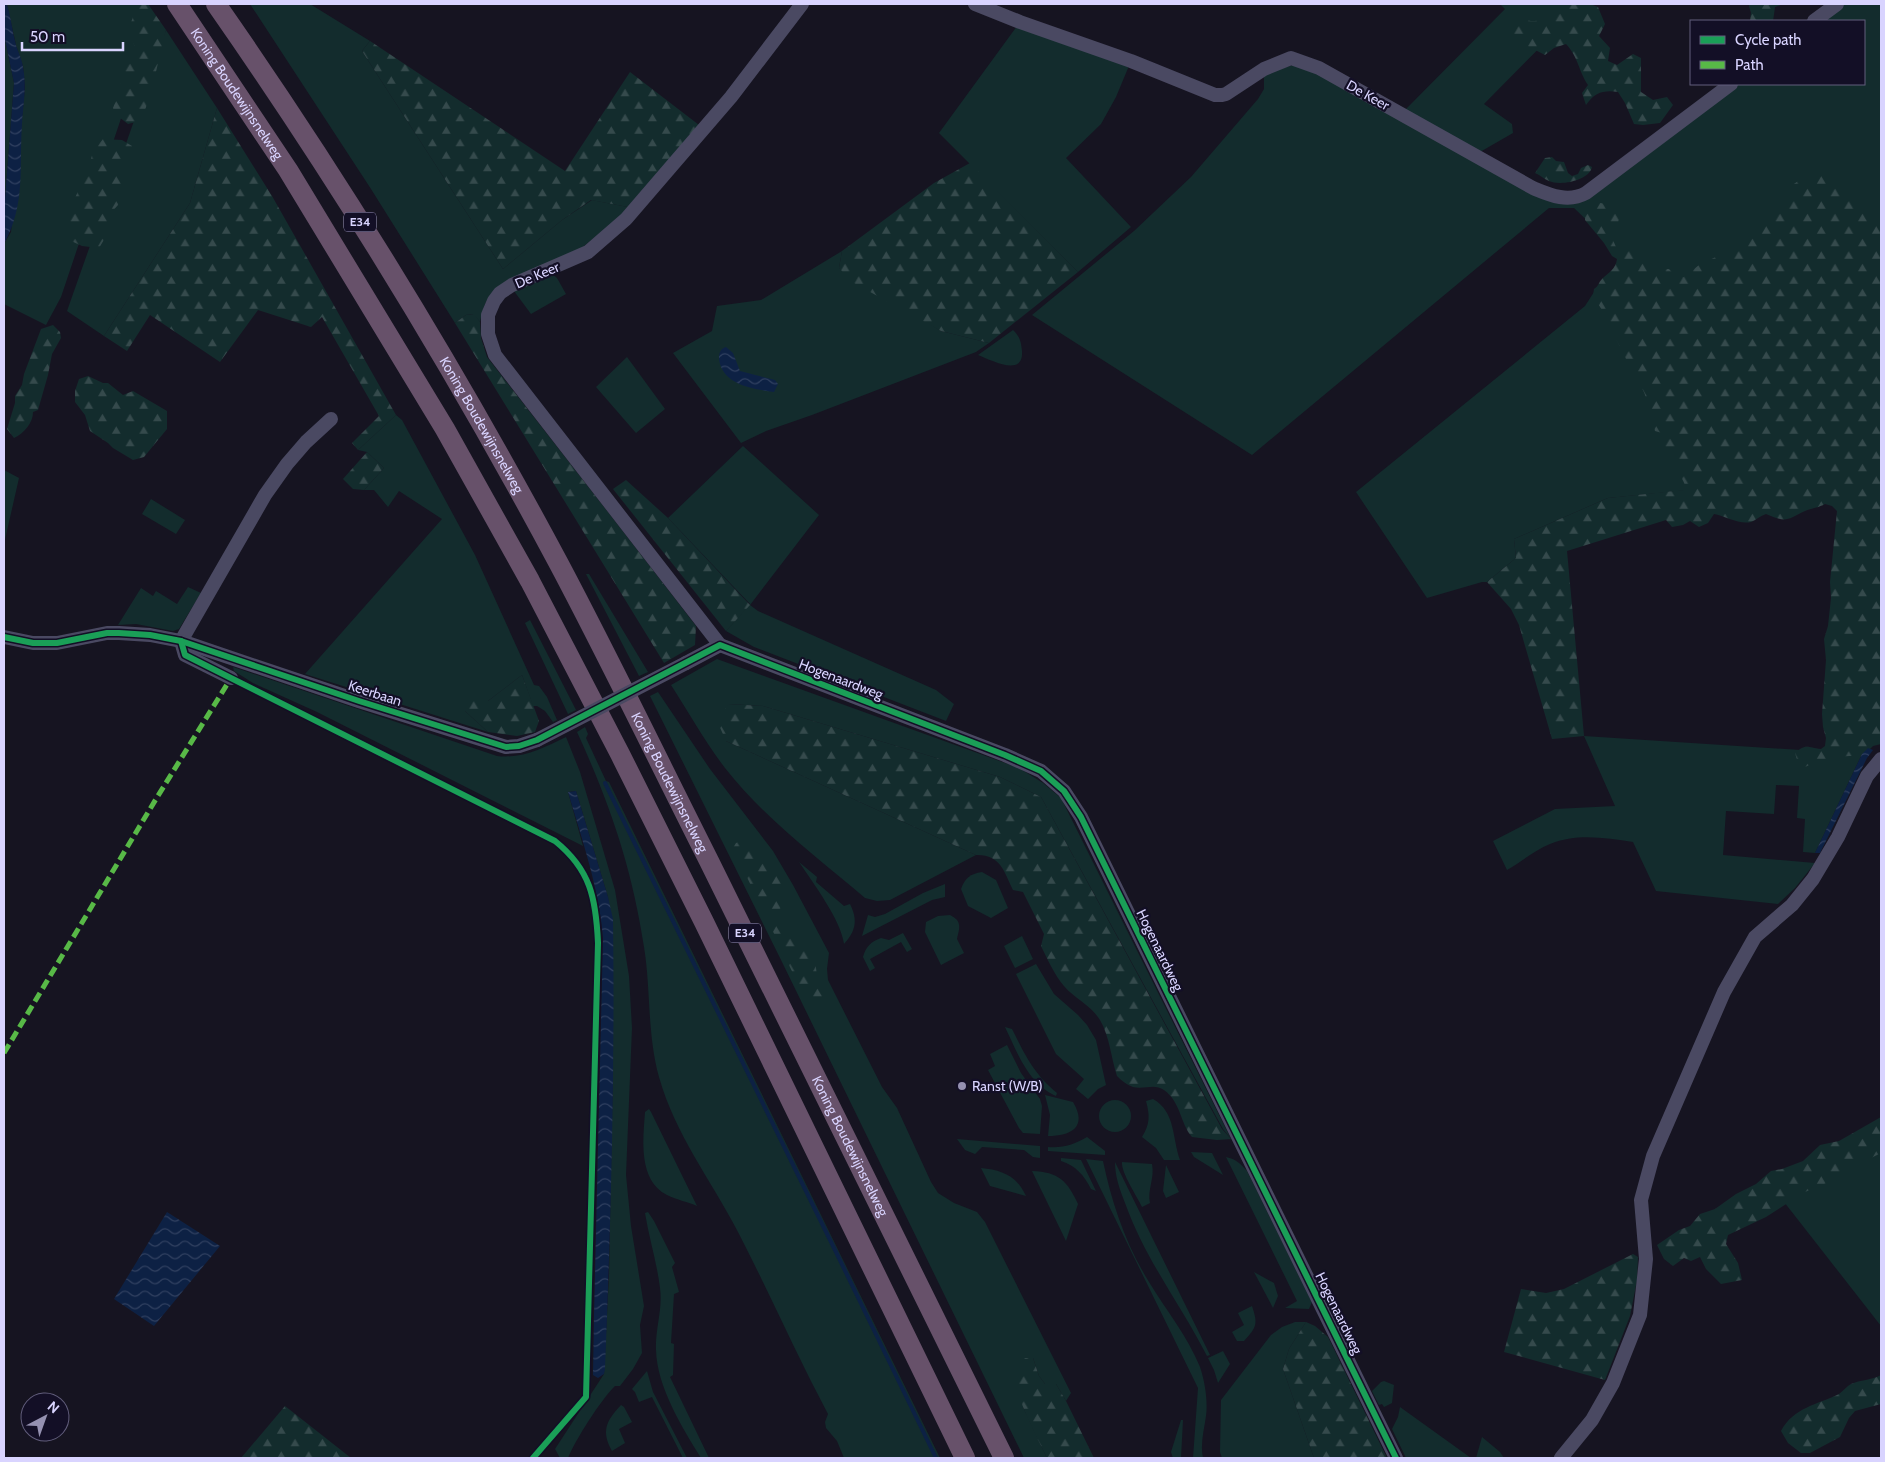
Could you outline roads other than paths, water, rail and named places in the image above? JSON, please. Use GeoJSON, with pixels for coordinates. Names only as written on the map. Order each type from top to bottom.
{"type":"FeatureCollection","features":[{"type":"Feature","properties":{"kind":"highway","name":"Koning Boudewijnsnelweg"},"geometry":{"type":"LineString","coordinates":[[177,4],[288,170],[445,429],[530,581],[656,825],[965,1458]]}},
{"type":"Feature","properties":{"kind":"highway","name":"Koning Boudewijnsnelweg"},"geometry":{"type":"LineString","coordinates":[[216,4],[312,147],[410,302],[560,565],[816,1074],[1004,1458]]}},
{"type":"Feature","properties":{"kind":"street","name":"De Keer"},"geometry":{"type":"LineString","coordinates":[[720,645],[495,355],[488,334],[488,315],[500,293],[512,285],[588,252],[626,219],[731,97],[802,4]]}},
{"type":"Feature","properties":{"kind":"street","name":"De Keer"},"geometry":{"type":"LineString","coordinates":[[975,4],[1011,19],[1131,61],[1215,95],[1226,94],[1264,69],[1291,58],[1319,68],[1533,188],[1552,196],[1565,198],[1577,197],[1586,193],[1730,85]]}},
{"type":"Feature","properties":{"kind":"street"},"geometry":{"type":"LineString","coordinates":[[1815,20],[1837,4]]}},
{"type":"Feature","properties":{"kind":"street"},"geometry":{"type":"LineString","coordinates":[[231,678],[185,655],[181,641],[266,495],[287,464],[306,442],[331,419]]}},
{"type":"Feature","properties":{"kind":"street","name":"Keerbaan"},"geometry":{"type":"LineString","coordinates":[[4,637],[33,643],[57,643],[107,633],[118,633],[150,635],[181,641],[350,698],[506,747],[519,746],[537,740],[720,645]]}},
{"type":"Feature","properties":{"kind":"street","name":"Hogenaardweg"},"geometry":{"type":"LineString","coordinates":[[720,645],[1005,755],[1041,771],[1064,791],[1085,826],[1396,1458]]}},
{"type":"Feature","properties":{"kind":"street"},"geometry":{"type":"LineString","coordinates":[[1561,1458],[1592,1420],[1609,1390],[1640,1315],[1646,1259],[1641,1200],[1654,1156],[1724,992],[1755,937],[1792,905],[1814,879],[1838,837],[1867,776],[1881,759]]}},
{"type":"Feature","properties":{"kind":"water"},"geometry":{"type":"Polygon","coordinates":[[[4,4],[7,4],[10,14],[24,74],[25,89],[19,200],[16,215],[4,244],[4,211],[14,83],[4,35],[4,4]]]}},
{"type":"Feature","properties":{"kind":"water"},"geometry":{"type":"Polygon","coordinates":[[[726,347],[733,353],[740,371],[775,380],[778,384],[774,392],[748,387],[732,380],[726,375],[721,368],[719,355],[722,349],[726,347]]]}},
{"type":"Feature","properties":{"kind":"water"},"geometry":{"type":"Polygon","coordinates":[[[1868,748],[1873,750],[1867,758],[1820,853],[1815,853],[1862,754],[1868,748]]]}},
{"type":"Feature","properties":{"kind":"water"},"geometry":{"type":"Polygon","coordinates":[[[576,791],[613,919],[613,1088],[609,1256],[605,1369],[604,1374],[598,1378],[593,1375],[603,938],[594,882],[568,792],[576,791]]]}},
{"type":"Feature","properties":{"kind":"water"},"geometry":{"type":"Polygon","coordinates":[[[167,1212],[220,1246],[154,1326],[114,1299],[167,1212]]]}},
{"type":"Feature","properties":{"kind":"waterway"},"geometry":{"type":"LineString","coordinates":[[605,783],[936,1458]]}},
{"type":"Feature","properties":{"kind":"place","name":"Ranst (W/B)"},"geometry":{"type":"Point","coordinates":[962,1086]}}]}
